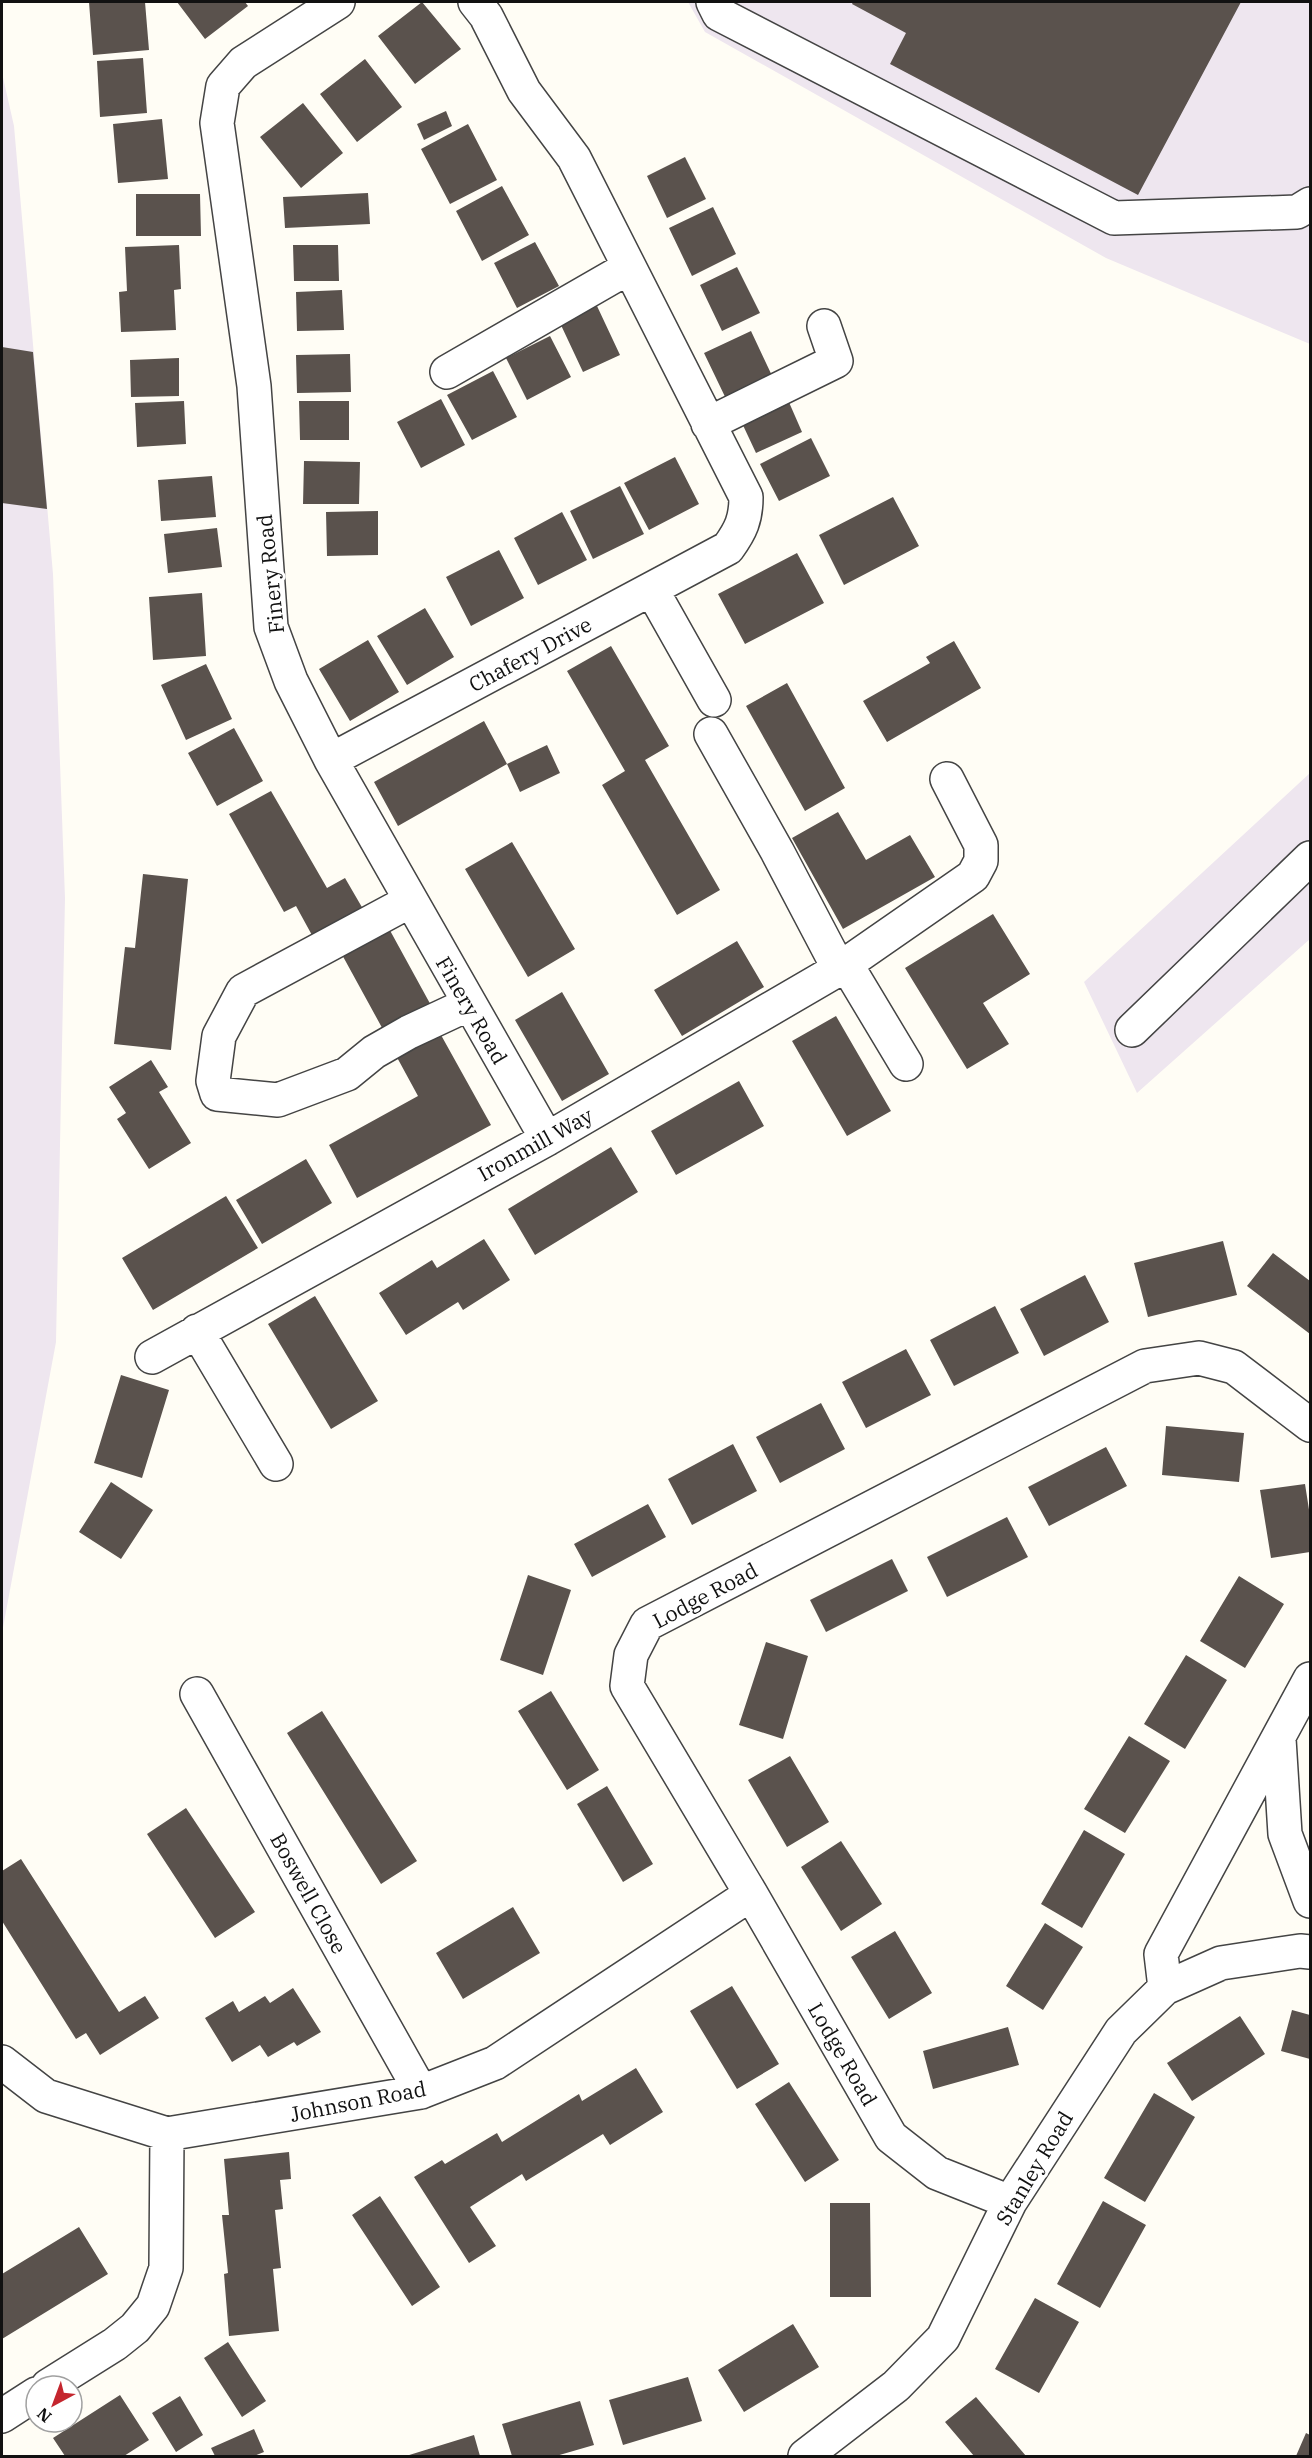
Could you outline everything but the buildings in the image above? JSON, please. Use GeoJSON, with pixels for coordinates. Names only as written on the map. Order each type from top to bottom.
{"type":"FeatureCollection","features":[{"type":"Feature","properties":{"kind":"street","name":"Finery Road"},"geometry":{"type":"LineString","coordinates":[[338,2],[243,63],[223,86],[217,123],[254,386],[271,627],[291,681],[331,760],[547,1139]]}},
{"type":"Feature","properties":{"kind":"street"},"geometry":{"type":"LineString","coordinates":[[475,2],[486,16],[524,92],[574,158],[708,424],[836,361],[824,326]]}},
{"type":"Feature","properties":{"kind":"street"},"geometry":{"type":"LineString","coordinates":[[713,2],[719,14],[1114,218],[1298,212],[1311,204]]}},
{"type":"Feature","properties":{"kind":"street"},"geometry":{"type":"LineString","coordinates":[[447,372],[628,268]]}},
{"type":"Feature","properties":{"kind":"street","name":"Chafery Drive"},"geometry":{"type":"LineString","coordinates":[[331,760],[728,548],[744,522],[746,497],[708,424]]}},
{"type":"Feature","properties":{"kind":"street"},"geometry":{"type":"LineString","coordinates":[[652,590],[714,700]]}},
{"type":"Feature","properties":{"kind":"street"},"geometry":{"type":"LineString","coordinates":[[711,734],[777,851],[851,961],[906,1064]]}},
{"type":"Feature","properties":{"kind":"street","name":"Ironmill Way"},"geometry":{"type":"LineString","coordinates":[[152,1358],[196,1331],[547,1139],[851,961],[973,876],[981,861],[981,845],[947,779]]}},
{"type":"Feature","properties":{"kind":"street"},"geometry":{"type":"LineString","coordinates":[[1132,1030],[1311,858]]}},
{"type":"Feature","properties":{"kind":"street"},"geometry":{"type":"LineString","coordinates":[[410,901],[243,991],[219,1036],[213,1081],[217,1094],[278,1100],[347,1074],[374,1052],[409,1032],[469,1004]]}},
{"type":"Feature","properties":{"kind":"street"},"geometry":{"type":"LineString","coordinates":[[196,1331],[276,1464]]}},
{"type":"Feature","properties":{"kind":"street","name":"Lodge Road"},"geometry":{"type":"LineString","coordinates":[[1010,2202],[937,2173],[891,2138],[751,1894],[627,1686],[631,1655],[646,1624],[1145,1366],[1199,1358],[1234,1367],[1311,1425]]}},
{"type":"Feature","properties":{"kind":"street"},"geometry":{"type":"LineString","coordinates":[[1165,1988],[1161,1954],[1311,1679]]}},
{"type":"Feature","properties":{"kind":"street","name":"Boswell Close"},"geometry":{"type":"LineString","coordinates":[[197,1694],[421,2092]]}},
{"type":"Feature","properties":{"kind":"street"},"geometry":{"type":"LineString","coordinates":[[1278,1739],[1285,1834],[1311,1901]]}},
{"type":"Feature","properties":{"kind":"street","name":"Johnson Road"},"geometry":{"type":"LineString","coordinates":[[2,2062],[46,2096],[167,2134],[421,2092],[495,2063],[751,1894]]}},
{"type":"Feature","properties":{"kind":"street","name":"Stanley Road"},"geometry":{"type":"LineString","coordinates":[[805,2457],[897,2386],[943,2338],[1010,2202],[1121,2031],[1165,1988],[1221,1963],[1300,1951],[1311,1952]]}},
{"type":"Feature","properties":{"kind":"street"},"geometry":{"type":"LineString","coordinates":[[67,2374],[115,2344],[135,2328],[153,2306],[166,2268],[167,2134]]}},
{"type":"Feature","properties":{"kind":"street"},"geometry":{"type":"LineString","coordinates":[[2,2416],[24,2402]]}},
{"type":"Feature","properties":{"kind":"shaded area"},"geometry":{"type":"Polygon","coordinates":[[[688,2],[1310,2],[1310,344],[1106,258],[705,32],[688,2]]]}},
{"type":"Feature","properties":{"kind":"shaded area"},"geometry":{"type":"Polygon","coordinates":[[[2,73],[14,126],[53,574],[65,898],[56,1342],[2,1633],[2,73]]]}},
{"type":"Feature","properties":{"kind":"shaded area"},"geometry":{"type":"Polygon","coordinates":[[[1310,773],[1310,939],[1137,1093],[1084,982],[1310,773]]]}}]}
